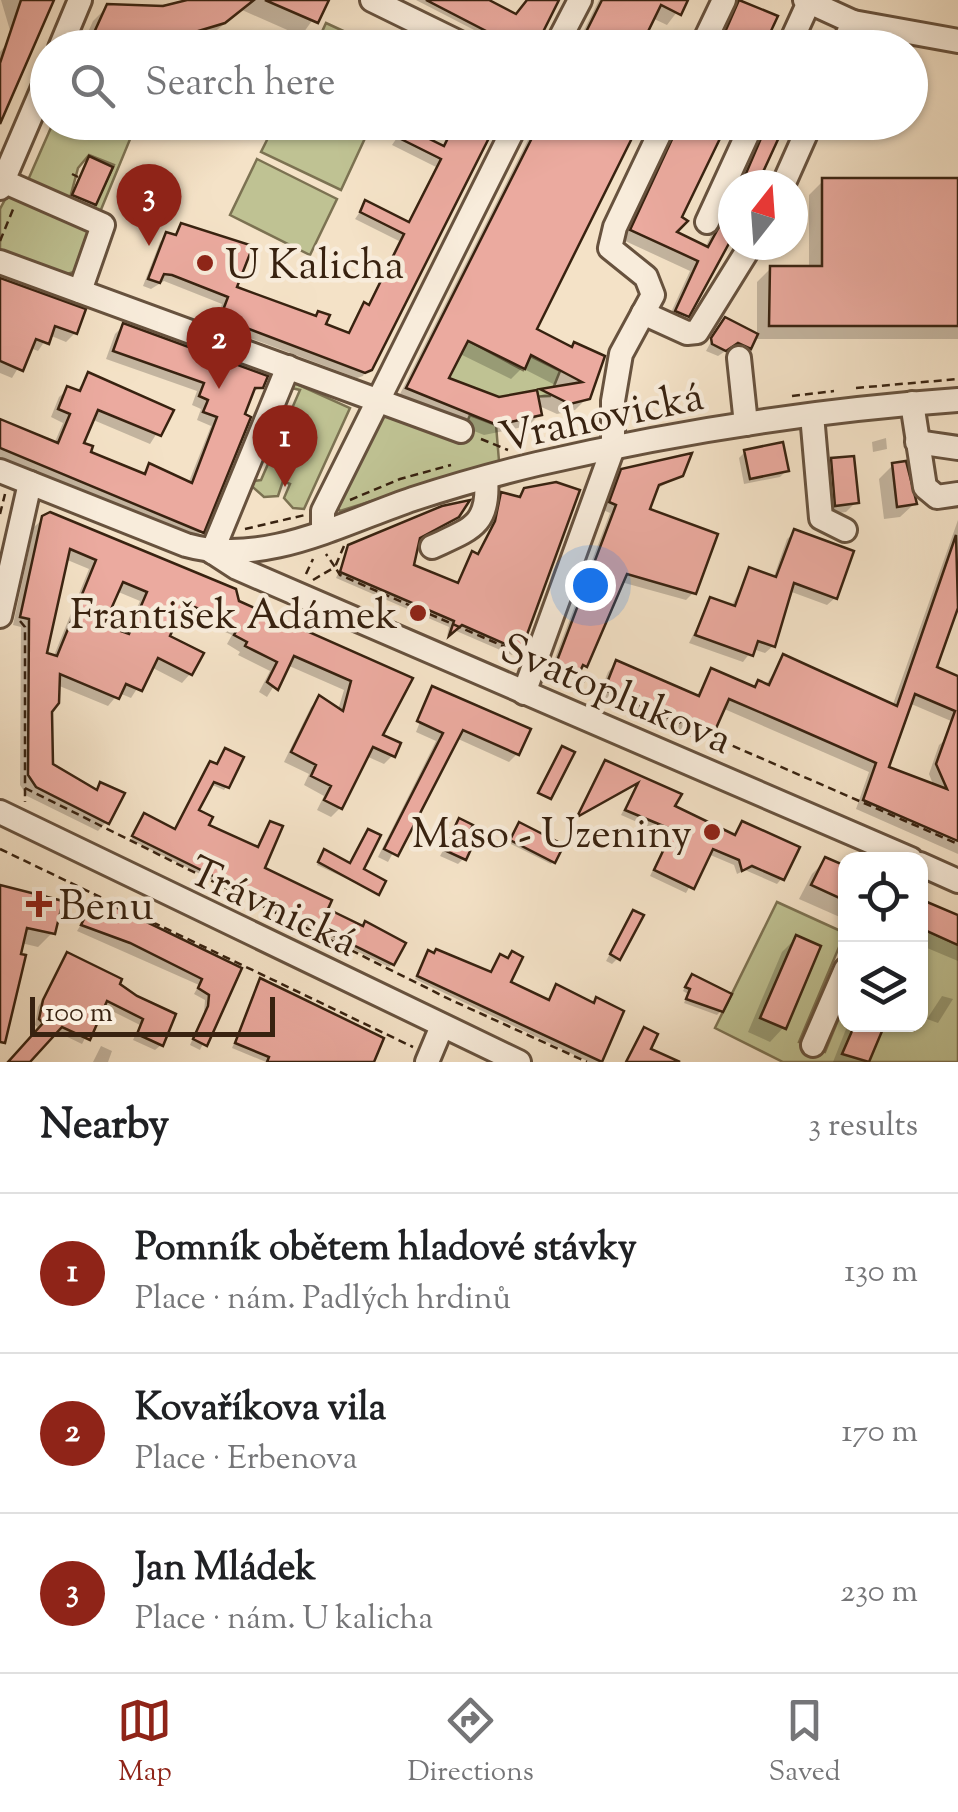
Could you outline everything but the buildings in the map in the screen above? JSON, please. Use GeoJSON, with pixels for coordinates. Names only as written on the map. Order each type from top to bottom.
{"type":"FeatureCollection","features":[{"type":"Feature","properties":{"kind":"street"},"geometry":{"type":"LineString","coordinates":[[68,30],[80,0]]}},
{"type":"Feature","properties":{"kind":"street"},"geometry":{"type":"LineString","coordinates":[[372,0],[433,30]]}},
{"type":"Feature","properties":{"kind":"street"},"geometry":{"type":"LineString","coordinates":[[564,30],[580,0]]}},
{"type":"Feature","properties":{"kind":"street"},"geometry":{"type":"LineString","coordinates":[[710,30],[724,0]]}},
{"type":"Feature","properties":{"kind":"street"},"geometry":{"type":"LineString","coordinates":[[795,30],[807,1],[853,22],[897,30]]}},
{"type":"Feature","properties":{"kind":"street"},"geometry":{"type":"LineString","coordinates":[[850,30],[853,22]]}},
{"type":"Feature","properties":{"kind":"street"},"geometry":{"type":"LineString","coordinates":[[928,36],[958,41]]}},
{"type":"Feature","properties":{"kind":"street"},"geometry":{"type":"LineString","coordinates":[[30,119],[2,185],[106,221],[80,291]]}},
{"type":"Feature","properties":{"kind":"street"},"geometry":{"type":"LineString","coordinates":[[323,531],[323,511],[376,398],[507,140]]}},
{"type":"Feature","properties":{"kind":"street"},"geometry":{"type":"LineString","coordinates":[[524,693],[613,448],[613,402],[622,354],[653,295],[646,277],[610,248],[615,227],[656,140]]}},
{"type":"Feature","properties":{"kind":"street"},"geometry":{"type":"LineString","coordinates":[[707,222],[745,140]]}},
{"type":"Feature","properties":{"kind":"street"},"geometry":{"type":"LineString","coordinates":[[790,170],[803,140]]}},
{"type":"Feature","properties":{"kind":"street"},"geometry":{"type":"LineString","coordinates":[[644,312],[688,334],[697,332],[743,260]]}},
{"type":"Feature","properties":{"kind":"street"},"geometry":{"type":"LineString","coordinates":[[0,262],[460,432]]}},
{"type":"Feature","properties":{"kind":"street"},"geometry":{"type":"LineString","coordinates":[[739,358],[746,424]]}},
{"type":"Feature","properties":{"kind":"street"},"geometry":{"type":"LineString","coordinates":[[212,552],[288,367]]}},
{"type":"Feature","properties":{"kind":"street","name":"Vrahovická"},"geometry":{"type":"LineString","coordinates":[[268,549],[486,478],[613,448],[746,424],[958,400]]}},
{"type":"Feature","properties":{"kind":"street"},"geometry":{"type":"LineString","coordinates":[[912,403],[928,493],[946,498],[958,494]]}},
{"type":"Feature","properties":{"kind":"street"},"geometry":{"type":"LineString","coordinates":[[812,415],[821,518],[846,530]]}},
{"type":"Feature","properties":{"kind":"street"},"geometry":{"type":"LineString","coordinates":[[918,442],[958,448]]}},
{"type":"Feature","properties":{"kind":"street"},"geometry":{"type":"LineString","coordinates":[[432,547],[473,528],[488,504],[486,478]]}},
{"type":"Feature","properties":{"kind":"street","name":"Svatoplukova"},"geometry":{"type":"LineString","coordinates":[[3,482],[30,483],[212,552],[889,852]]}},
{"type":"Feature","properties":{"kind":"street"},"geometry":{"type":"LineString","coordinates":[[5,612],[30,483]]}},
{"type":"Feature","properties":{"kind":"street"},"geometry":{"type":"LineString","coordinates":[[268,549],[276,572],[295,592]]}},
{"type":"Feature","properties":{"kind":"street","name":"Svatoplukova"},"geometry":{"type":"LineString","coordinates":[[212,552],[268,549]]}},
{"type":"Feature","properties":{"kind":"street","name":"Trávnická"},"geometry":{"type":"LineString","coordinates":[[7,818],[519,1062]]}},
{"type":"Feature","properties":{"kind":"street"},"geometry":{"type":"LineString","coordinates":[[928,867],[958,880]]}},
{"type":"Feature","properties":{"kind":"street"},"geometry":{"type":"LineString","coordinates":[[813,1044],[838,988]]}},
{"type":"Feature","properties":{"kind":"street"},"geometry":{"type":"LineString","coordinates":[[429,1059],[442,1026]]}},
{"type":"Feature","properties":{"kind":"path"},"geometry":{"type":"LineString","coordinates":[[72,174],[78,176]]}},
{"type":"Feature","properties":{"kind":"path"},"geometry":{"type":"LineString","coordinates":[[460,432],[508,450]]}},
{"type":"Feature","properties":{"kind":"path"},"geometry":{"type":"LineString","coordinates":[[0,514],[3,482]]}},
{"type":"Feature","properties":{"kind":"path"},"geometry":{"type":"LineString","coordinates":[[347,540],[335,567],[340,574],[958,844]]}},
{"type":"Feature","properties":{"kind":"path"},"geometry":{"type":"LineString","coordinates":[[5,612],[25,627],[25,805],[7,818]]}},
{"type":"Feature","properties":{"kind":"path"},"geometry":{"type":"LineString","coordinates":[[25,788],[433,991],[587,1062]]}},
{"type":"Feature","properties":{"kind":"path"},"geometry":{"type":"LineString","coordinates":[[0,849],[429,1059]]}},
{"type":"Feature","properties":{"kind":"green space"},"geometry":{"type":"Polygon","coordinates":[[[326,23],[341,30],[323,30],[326,23]]]}},
{"type":"Feature","properties":{"kind":"green space"},"geometry":{"type":"Polygon","coordinates":[[[46,140],[130,140],[100,212],[93,209],[114,165],[89,155],[78,168],[70,198],[28,180],[46,140]]]}},
{"type":"Feature","properties":{"kind":"green space"},"geometry":{"type":"Polygon","coordinates":[[[267,140],[364,140],[341,190],[261,152],[267,140]]]}},
{"type":"Feature","properties":{"kind":"green space"},"geometry":{"type":"Polygon","coordinates":[[[257,159],[337,199],[310,255],[230,215],[257,159]]]}},
{"type":"Feature","properties":{"kind":"green space"},"geometry":{"type":"Polygon","coordinates":[[[9,192],[90,228],[80,270],[64,275],[0,251],[0,209],[9,192]]]}},
{"type":"Feature","properties":{"kind":"green space"},"geometry":{"type":"Polygon","coordinates":[[[467,340],[523,370],[530,356],[560,371],[550,396],[498,398],[445,383],[467,340]]]}},
{"type":"Feature","properties":{"kind":"green space"},"geometry":{"type":"Polygon","coordinates":[[[290,381],[350,408],[304,509],[293,508],[284,498],[290,484],[283,481],[278,496],[264,497],[247,482],[261,480],[274,450],[262,447],[274,419],[287,420],[300,390],[287,387],[290,381]]]}},
{"type":"Feature","properties":{"kind":"green space"},"geometry":{"type":"Polygon","coordinates":[[[384,404],[462,434],[470,415],[496,425],[499,461],[340,511],[336,507],[384,404]]]}},
{"type":"Feature","properties":{"kind":"green space"},"geometry":{"type":"Polygon","coordinates":[[[777,902],[838,930],[838,950],[799,1042],[825,1052],[838,1020],[838,1032],[928,1032],[928,931],[958,945],[958,1062],[783,1062],[715,1028],[777,902]]]}},
{"type":"Feature","properties":{"kind":"place","name":"Jan Mládek"},"geometry":{"type":"Point","coordinates":[149,246]}},
{"type":"Feature","properties":{"kind":"place","name":"U Kalicha"},"geometry":{"type":"Point","coordinates":[205,263]}},
{"type":"Feature","properties":{"kind":"place","name":"Kovaříkova vila"},"geometry":{"type":"Point","coordinates":[219,389]}},
{"type":"Feature","properties":{"kind":"place","name":"Pomník obětem hladové stávky"},"geometry":{"type":"Point","coordinates":[285,487]}},
{"type":"Feature","properties":{"kind":"place","name":"František Adámek"},"geometry":{"type":"Point","coordinates":[418,613]}},
{"type":"Feature","properties":{"kind":"place","name":"Maso - Uzeniny"},"geometry":{"type":"Point","coordinates":[712,832]}},
{"type":"Feature","properties":{"kind":"place","name":"Benu"},"geometry":{"type":"Point","coordinates":[39,904]}}]}
